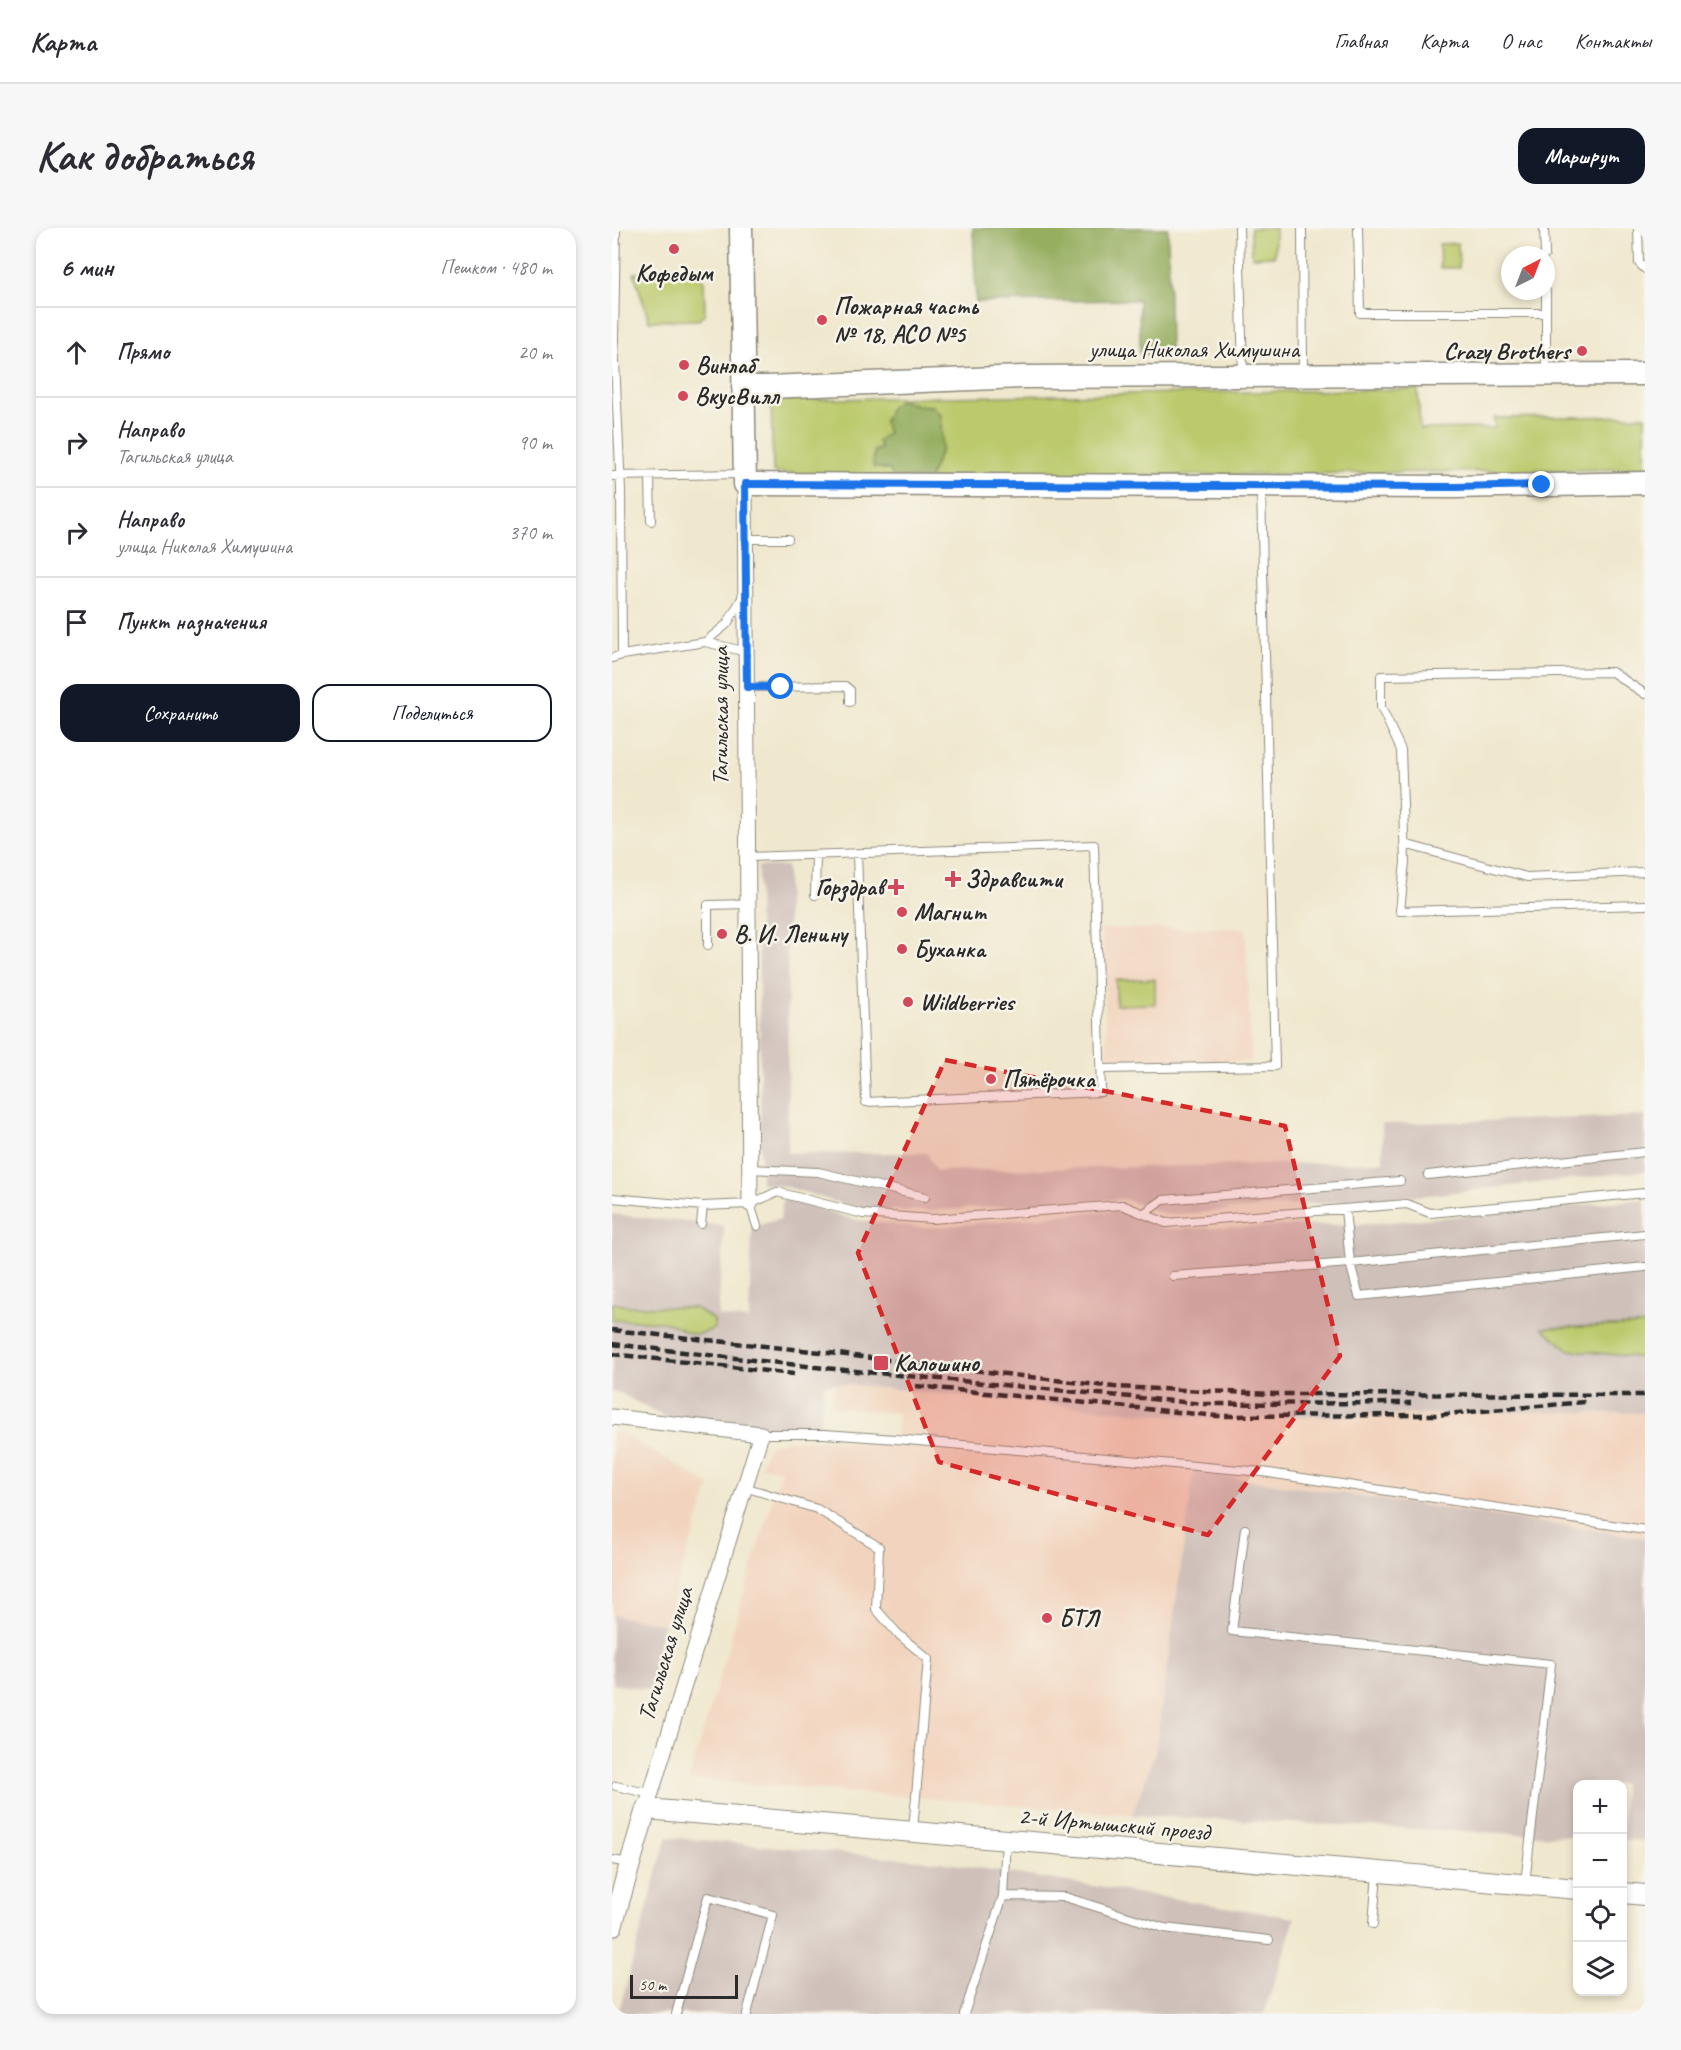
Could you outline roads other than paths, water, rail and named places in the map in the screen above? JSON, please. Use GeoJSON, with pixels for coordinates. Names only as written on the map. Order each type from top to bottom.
{"type":"FeatureCollection","features":[{"type":"Feature","properties":{"kind":"main road","name":"Тагильская улица"},"geometry":{"type":"LineString","coordinates":[[741,228],[745,479]]}},
{"type":"Feature","properties":{"kind":"main road","name":"улица Николая Химушина"},"geometry":{"type":"LineString","coordinates":[[743,387],[1023,377],[1546,372],[1645,374]]}},
{"type":"Feature","properties":{"kind":"main road"},"geometry":{"type":"LineString","coordinates":[[745,479],[1466,487],[1645,483]]}},
{"type":"Feature","properties":{"kind":"street","name":"Тагильская улица"},"geometry":{"type":"LineString","coordinates":[[745,479],[750,1204]]}},
{"type":"Feature","properties":{"kind":"street"},"geometry":{"type":"LineString","coordinates":[[612,1417],[762,1431]]}},
{"type":"Feature","properties":{"kind":"street","name":"Тагильская улица"},"geometry":{"type":"LineString","coordinates":[[612,1926],[621,1862],[648,1801],[762,1431]]}},
{"type":"Feature","properties":{"kind":"street","name":"2-й Иртышский проезд"},"geometry":{"type":"LineString","coordinates":[[648,1801],[913,1832],[1573,1889]]}},
{"type":"Feature","properties":{"kind":"street"},"geometry":{"type":"LineString","coordinates":[[1627,1893],[1645,1895]]}},
{"type":"Feature","properties":{"kind":"lane"},"geometry":{"type":"LineString","coordinates":[[616,228],[614,340],[621,447],[616,476],[622,655]]}},
{"type":"Feature","properties":{"kind":"lane"},"geometry":{"type":"LineString","coordinates":[[1239,228],[1243,375]]}},
{"type":"Feature","properties":{"kind":"lane"},"geometry":{"type":"LineString","coordinates":[[1302,228],[1303,375]]}},
{"type":"Feature","properties":{"kind":"lane"},"geometry":{"type":"LineString","coordinates":[[1358,228],[1360,313],[1546,314]]}},
{"type":"Feature","properties":{"kind":"lane"},"geometry":{"type":"LineString","coordinates":[[1544,228],[1545,246]]}},
{"type":"Feature","properties":{"kind":"lane"},"geometry":{"type":"LineString","coordinates":[[1638,228],[1638,263],[1645,269]]}},
{"type":"Feature","properties":{"kind":"lane"},"geometry":{"type":"LineString","coordinates":[[1546,300],[1546,372],[1645,367]]}},
{"type":"Feature","properties":{"kind":"lane"},"geometry":{"type":"LineString","coordinates":[[616,476],[745,479]]}},
{"type":"Feature","properties":{"kind":"lane"},"geometry":{"type":"LineString","coordinates":[[650,476],[651,521]]}},
{"type":"Feature","properties":{"kind":"lane"},"geometry":{"type":"LineString","coordinates":[[1101,1069],[1237,1064],[1275,1066],[1261,486]]}},
{"type":"Feature","properties":{"kind":"lane"},"geometry":{"type":"LineString","coordinates":[[746,540],[788,539]]}},
{"type":"Feature","properties":{"kind":"lane"},"geometry":{"type":"LineString","coordinates":[[705,642],[728,624],[746,590]]}},
{"type":"Feature","properties":{"kind":"lane"},"geometry":{"type":"LineString","coordinates":[[612,658],[705,642],[747,652]]}},
{"type":"Feature","properties":{"kind":"lane"},"geometry":{"type":"LineString","coordinates":[[1645,694],[1612,672],[1381,676],[1381,707],[1401,750],[1405,862],[1400,911],[1645,905]]}},
{"type":"Feature","properties":{"kind":"lane"},"geometry":{"type":"LineString","coordinates":[[747,687],[845,686],[850,690],[850,702]]}},
{"type":"Feature","properties":{"kind":"lane"},"geometry":{"type":"LineString","coordinates":[[1404,844],[1527,878],[1645,872]]}},
{"type":"Feature","properties":{"kind":"lane"},"geometry":{"type":"LineString","coordinates":[[748,857],[1094,845],[1101,1092],[866,1102],[857,854]]}},
{"type":"Feature","properties":{"kind":"lane"},"geometry":{"type":"LineString","coordinates":[[815,895],[816,855]]}},
{"type":"Feature","properties":{"kind":"lane"},"geometry":{"type":"LineString","coordinates":[[708,945],[708,905],[749,904]]}},
{"type":"Feature","properties":{"kind":"lane"},"geometry":{"type":"LineString","coordinates":[[1428,1175],[1645,1152]]}},
{"type":"Feature","properties":{"kind":"lane"},"geometry":{"type":"LineString","coordinates":[[750,1169],[818,1172],[925,1197]]}},
{"type":"Feature","properties":{"kind":"lane"},"geometry":{"type":"LineString","coordinates":[[1144,1213],[1163,1200],[1400,1181]]}},
{"type":"Feature","properties":{"kind":"lane"},"geometry":{"type":"LineString","coordinates":[[612,1198],[703,1206],[750,1204],[777,1192],[863,1214],[932,1219],[1122,1205],[1166,1223],[1407,1204],[1430,1213],[1645,1193]]}},
{"type":"Feature","properties":{"kind":"lane"},"geometry":{"type":"LineString","coordinates":[[750,1204],[757,1226]]}},
{"type":"Feature","properties":{"kind":"lane"},"geometry":{"type":"LineString","coordinates":[[701,1224],[703,1206]]}},
{"type":"Feature","properties":{"kind":"lane"},"geometry":{"type":"LineString","coordinates":[[1345,1209],[1350,1263],[1359,1296],[1645,1267]]}},
{"type":"Feature","properties":{"kind":"lane"},"geometry":{"type":"LineString","coordinates":[[1173,1276],[1350,1263],[1645,1234]]}},
{"type":"Feature","properties":{"kind":"lane"},"geometry":{"type":"LineString","coordinates":[[762,1431],[896,1439],[1262,1472],[1645,1530]]}},
{"type":"Feature","properties":{"kind":"lane"},"geometry":{"type":"LineString","coordinates":[[744,1487],[817,1509],[879,1547],[876,1609],[897,1633],[928,1659],[913,1832]]}},
{"type":"Feature","properties":{"kind":"lane"},"geometry":{"type":"LineString","coordinates":[[1245,1529],[1232,1631],[1551,1664],[1525,1885]]}},
{"type":"Feature","properties":{"kind":"lane"},"geometry":{"type":"LineString","coordinates":[[616,1786],[648,1801]]}},
{"type":"Feature","properties":{"kind":"lane"},"geometry":{"type":"LineString","coordinates":[[964,2014],[1004,1896],[1005,1840]]}},
{"type":"Feature","properties":{"kind":"lane"},"geometry":{"type":"LineString","coordinates":[[1373,1924],[1377,1872]]}},
{"type":"Feature","properties":{"kind":"lane"},"geometry":{"type":"LineString","coordinates":[[1004,1896],[1065,1897],[1164,1928],[1269,1940]]}},
{"type":"Feature","properties":{"kind":"lane"},"geometry":{"type":"LineString","coordinates":[[676,2014],[708,1897],[773,1915],[747,2014]]}},
{"type":"Feature","properties":{"kind":"railway"},"geometry":{"type":"LineString","coordinates":[[612,1330],[1114,1387],[1274,1394],[1645,1395]]}},
{"type":"Feature","properties":{"kind":"railway"},"geometry":{"type":"LineString","coordinates":[[612,1344],[824,1368],[1204,1404],[1411,1403]]}},
{"type":"Feature","properties":{"kind":"railway"},"geometry":{"type":"LineString","coordinates":[[612,1354],[794,1374]]}},
{"type":"Feature","properties":{"kind":"railway"},"geometry":{"type":"LineString","coordinates":[[916,1386],[1217,1416],[1435,1415],[1585,1402]]}},
{"type":"Feature","properties":{"kind":"place","name":"Кофедым"},"geometry":{"type":"Point","coordinates":[674,249]}},
{"type":"Feature","properties":{"kind":"place","name":"Пожарная часть № 18, АСО №5"},"geometry":{"type":"Point","coordinates":[822,320]}},
{"type":"Feature","properties":{"kind":"place","name":"Crazy Brothers"},"geometry":{"type":"Point","coordinates":[1582,351]}},
{"type":"Feature","properties":{"kind":"place","name":"Винлаб"},"geometry":{"type":"Point","coordinates":[684,365]}},
{"type":"Feature","properties":{"kind":"place","name":"ВкусВилл"},"geometry":{"type":"Point","coordinates":[683,396]}},
{"type":"Feature","properties":{"kind":"place","name":"Здравсити"},"geometry":{"type":"Point","coordinates":[953,879]}},
{"type":"Feature","properties":{"kind":"place","name":"Горздрав"},"geometry":{"type":"Point","coordinates":[896,887]}},
{"type":"Feature","properties":{"kind":"place","name":"Магнит"},"geometry":{"type":"Point","coordinates":[902,912]}},
{"type":"Feature","properties":{"kind":"place","name":"В. И. Ленину"},"geometry":{"type":"Point","coordinates":[722,934]}},
{"type":"Feature","properties":{"kind":"place","name":"Буханка"},"geometry":{"type":"Point","coordinates":[902,949]}},
{"type":"Feature","properties":{"kind":"place","name":"Wildberries"},"geometry":{"type":"Point","coordinates":[908,1002]}},
{"type":"Feature","properties":{"kind":"place","name":"Пятёрочка"},"geometry":{"type":"Point","coordinates":[991,1079]}},
{"type":"Feature","properties":{"kind":"place","name":"Калошино"},"geometry":{"type":"Point","coordinates":[881,1363]}},
{"type":"Feature","properties":{"kind":"place","name":"БТЛ"},"geometry":{"type":"Point","coordinates":[1047,1618]}}]}
